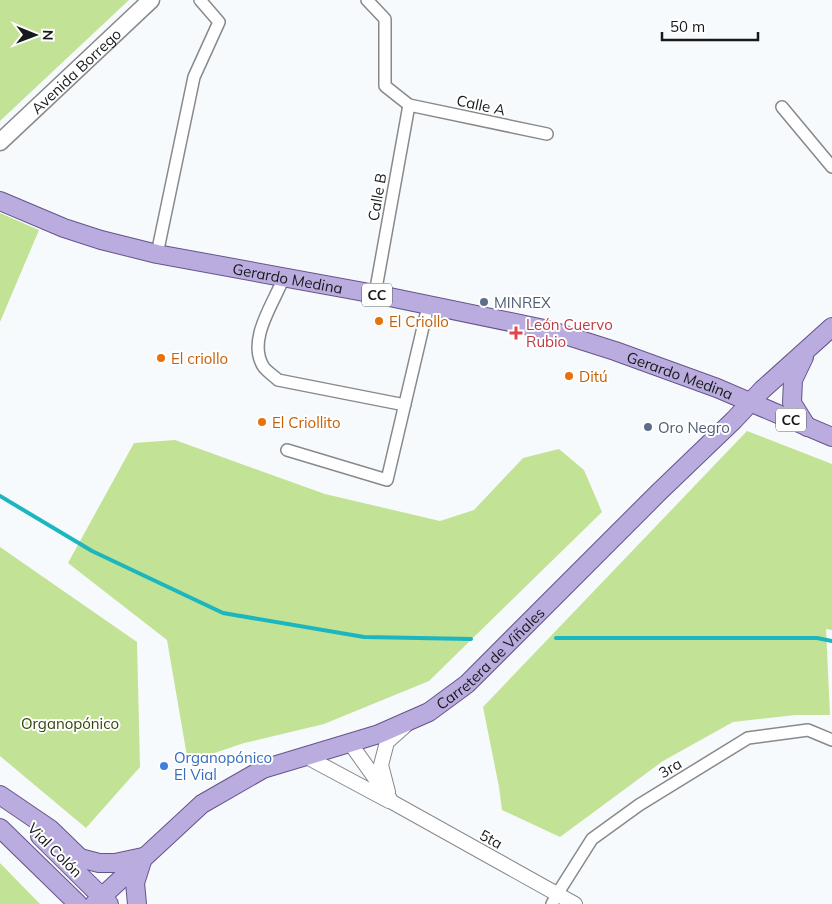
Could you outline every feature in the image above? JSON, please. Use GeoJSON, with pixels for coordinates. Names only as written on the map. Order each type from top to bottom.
{"type":"FeatureCollection","features":[{"type":"Feature","properties":{"kind":"main road","name":"Avenida Borrego"},"geometry":{"type":"LineString","coordinates":[[0,142],[151,0]]}},
{"type":"Feature","properties":{"kind":"main road","name":"Gerardo Medina"},"geometry":{"type":"LineString","coordinates":[[0,201],[74,231],[157,254],[375,294],[549,330],[717,388],[832,437]]}},
{"type":"Feature","properties":{"kind":"main road","name":"Carretera de Viñales"},"geometry":{"type":"LineString","coordinates":[[101,902],[144,857],[202,804],[263,769],[379,734],[412,720],[429,712],[468,684],[762,390],[832,327]]}},
{"type":"Feature","properties":{"kind":"main road"},"geometry":{"type":"LineString","coordinates":[[807,350],[793,380],[792,403],[807,426]]}},
{"type":"Feature","properties":{"kind":"main road"},"geometry":{"type":"LineString","coordinates":[[0,796],[50,829],[80,858],[99,863],[115,864],[144,857]]}},
{"type":"Feature","properties":{"kind":"main road","name":"Vial Colón"},"geometry":{"type":"LineString","coordinates":[[0,796],[101,902]]}},
{"type":"Feature","properties":{"kind":"main road","name":"Vial Colón"},"geometry":{"type":"LineString","coordinates":[[0,828],[78,904]]}},
{"type":"Feature","properties":{"kind":"main road"},"geometry":{"type":"LineString","coordinates":[[137,904],[135,883],[144,857]]}},
{"type":"Feature","properties":{"kind":"street"},"geometry":{"type":"LineString","coordinates":[[157,254],[194,77],[219,22],[200,0]]}},
{"type":"Feature","properties":{"kind":"street"},"geometry":{"type":"LineString","coordinates":[[368,0],[385,20],[385,86],[409,105]]}},
{"type":"Feature","properties":{"kind":"street","name":"Calle A"},"geometry":{"type":"LineString","coordinates":[[409,105],[547,134]]}},
{"type":"Feature","properties":{"kind":"street","name":"Calle B"},"geometry":{"type":"LineString","coordinates":[[375,294],[409,105]]}},
{"type":"Feature","properties":{"kind":"street"},"geometry":{"type":"LineString","coordinates":[[782,107],[832,167]]}},
{"type":"Feature","properties":{"kind":"street"},"geometry":{"type":"LineString","coordinates":[[284,278],[277,296],[264,317],[257,348],[264,367],[278,380],[404,405]]}},
{"type":"Feature","properties":{"kind":"street"},"geometry":{"type":"LineString","coordinates":[[287,450],[387,480],[428,306]]}},
{"type":"Feature","properties":{"kind":"street"},"geometry":{"type":"LineString","coordinates":[[392,802],[381,765],[388,742],[412,720]]}},
{"type":"Feature","properties":{"kind":"street","name":"3ra"},"geometry":{"type":"LineString","coordinates":[[555,899],[592,839],[639,805],[748,738],[808,730],[832,740]]}},
{"type":"Feature","properties":{"kind":"street","name":"5ta"},"geometry":{"type":"LineString","coordinates":[[350,742],[392,802]]}},
{"type":"Feature","properties":{"kind":"street","name":"5ta"},"geometry":{"type":"LineString","coordinates":[[305,756],[392,802],[555,899],[575,904]]}},
{"type":"Feature","properties":{"kind":"green space"},"geometry":{"type":"Polygon","coordinates":[[[0,0],[129,0],[0,121],[0,0]]]}},
{"type":"Feature","properties":{"kind":"green space"},"geometry":{"type":"Polygon","coordinates":[[[0,213],[39,230],[0,322],[0,213]]]}},
{"type":"Feature","properties":{"kind":"green space"},"geometry":{"type":"Polygon","coordinates":[[[747,431],[832,464],[832,630],[826,629],[830,715],[796,715],[733,722],[663,761],[560,837],[502,810],[483,707],[747,431]]]}},
{"type":"Feature","properties":{"kind":"green space"},"geometry":{"type":"Polygon","coordinates":[[[175,440],[325,494],[440,521],[474,510],[523,458],[559,449],[584,470],[602,512],[429,681],[324,724],[244,743],[188,762],[167,640],[68,563],[134,443],[175,440]]]}},
{"type":"Feature","properties":{"kind":"green space","name":"Organopónico"},"geometry":{"type":"Polygon","coordinates":[[[0,547],[137,642],[140,767],[86,828],[0,756],[0,547]]]}},
{"type":"Feature","properties":{"kind":"green space"},"geometry":{"type":"Polygon","coordinates":[[[0,863],[40,904],[0,904],[0,863]]]}},
{"type":"Feature","properties":{"kind":"waterway"},"geometry":{"type":"LineString","coordinates":[[0,496],[92,551],[223,613],[364,637],[471,639]]}},
{"type":"Feature","properties":{"kind":"waterway"},"geometry":{"type":"LineString","coordinates":[[556,638],[817,638],[832,641]]}},
{"type":"Feature","properties":{"kind":"place","name":"MINREX"},"geometry":{"type":"Point","coordinates":[484,302]}},
{"type":"Feature","properties":{"kind":"place","name":"El Criollo"},"geometry":{"type":"Point","coordinates":[379,321]}},
{"type":"Feature","properties":{"kind":"place","name":"León Cuervo Rubio"},"geometry":{"type":"Point","coordinates":[516,333]}},
{"type":"Feature","properties":{"kind":"place","name":"El criollo"},"geometry":{"type":"Point","coordinates":[161,358]}},
{"type":"Feature","properties":{"kind":"place","name":"Ditú"},"geometry":{"type":"Point","coordinates":[569,376]}},
{"type":"Feature","properties":{"kind":"place","name":"El Criollito"},"geometry":{"type":"Point","coordinates":[262,422]}},
{"type":"Feature","properties":{"kind":"place","name":"Oro Negro"},"geometry":{"type":"Point","coordinates":[648,427]}},
{"type":"Feature","properties":{"kind":"place","name":"Organopónico El Vial"},"geometry":{"type":"Point","coordinates":[164,766]}}]}
